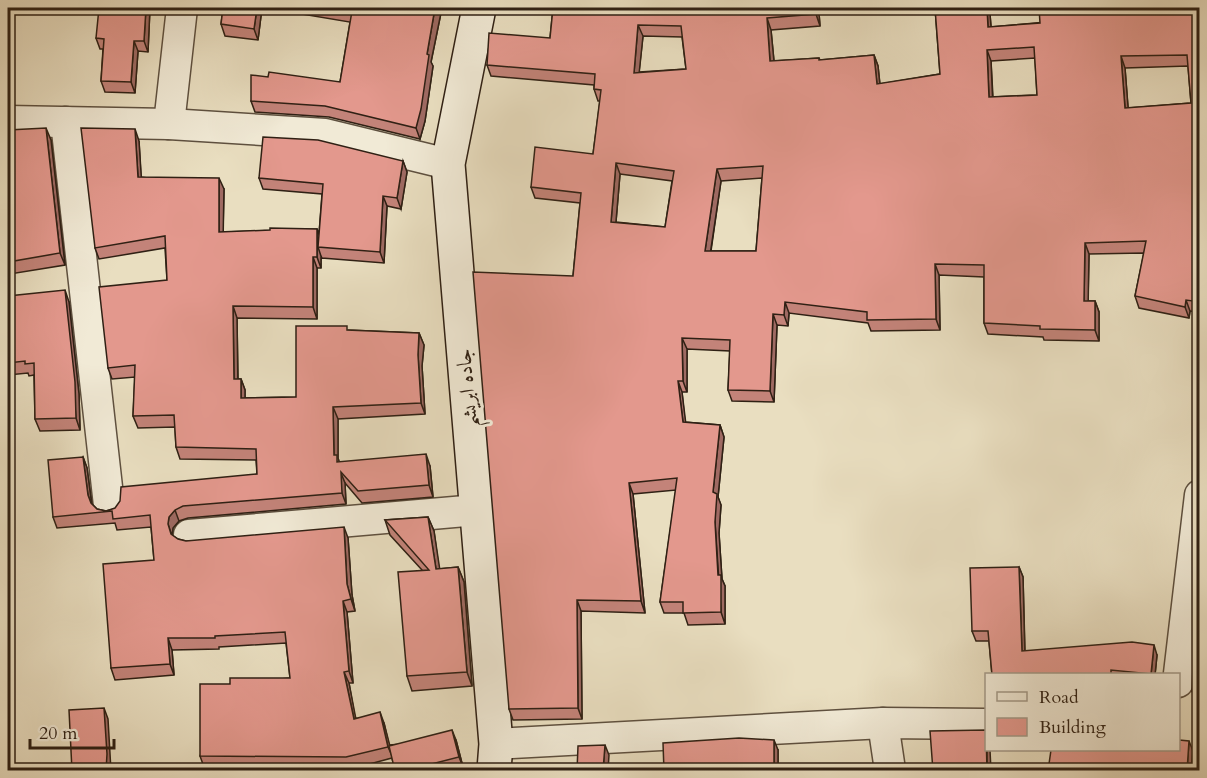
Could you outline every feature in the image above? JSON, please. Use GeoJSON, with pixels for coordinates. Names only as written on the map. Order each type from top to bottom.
{"type":"FeatureCollection","features":[{"type":"Feature","properties":{"kind":"main road","name":"جاده ابریشم"},"geometry":{"type":"LineString","coordinates":[[479,8],[448,164],[495,757]]}},
{"type":"Feature","properties":{"kind":"street"},"geometry":{"type":"LineString","coordinates":[[169,124],[182,8]]}},
{"type":"Feature","properties":{"kind":"street"},"geometry":{"type":"LineString","coordinates":[[8,121],[169,124],[325,134],[448,164]]}},
{"type":"Feature","properties":{"kind":"street"},"geometry":{"type":"LineString","coordinates":[[66,122],[109,505]]}},
{"type":"Feature","properties":{"kind":"street"},"geometry":{"type":"LineString","coordinates":[[1180,673],[1200,495]]}},
{"type":"Feature","properties":{"kind":"street"},"geometry":{"type":"LineString","coordinates":[[189,535],[477,510]]}},
{"type":"Feature","properties":{"kind":"street"},"geometry":{"type":"LineString","coordinates":[[883,723],[890,771]]}},
{"type":"Feature","properties":{"kind":"street"},"geometry":{"type":"LineString","coordinates":[[495,757],[883,723],[985,724]]}},
{"type":"Feature","properties":{"kind":"building"},"geometry":{"type":"Polygon","coordinates":[[[99,8],[146,8],[144,41],[134,41],[131,82],[101,81],[104,39],[96,38],[99,8]]]}},
{"type":"Feature","properties":{"kind":"building"},"geometry":{"type":"Polygon","coordinates":[[[223,8],[257,8],[254,29],[221,24],[223,8]]]}},
{"type":"Feature","properties":{"kind":"building"},"geometry":{"type":"Polygon","coordinates":[[[329,8],[435,8],[421,109],[416,128],[325,106],[251,101],[251,75],[268,77],[269,72],[340,82],[352,11],[329,8]]]}},
{"type":"Feature","properties":{"kind":"building"},"geometry":{"type":"Polygon","coordinates":[[[553,8],[815,8],[816,14],[767,18],[770,61],[819,58],[819,60],[874,55],[877,84],[940,74],[935,8],[987,8],[988,27],[1040,23],[1039,8],[1200,8],[1200,302],[1186,300],[1185,307],[1135,296],[1146,241],[1085,243],[1084,301],[1095,301],[1095,330],[1040,329],[1040,326],[984,323],[984,265],[935,264],[936,319],[867,320],[867,312],[785,302],[784,315],[773,314],[770,391],[728,390],[730,340],[682,338],[683,381],[678,381],[683,422],[720,425],[713,492],[717,494],[715,522],[718,575],[721,575],[721,612],[683,613],[683,602],[660,602],[677,478],[629,483],[641,601],[577,600],[578,708],[509,709],[473,272],[573,276],[581,193],[531,187],[535,147],[593,154],[601,90],[594,89],[595,74],[487,65],[489,33],[550,38],[553,8]],[[638,25],[634,73],[686,69],[681,26],[638,25]],[[1034,47],[987,50],[989,97],[1037,95],[1034,47]],[[1187,55],[1121,56],[1125,108],[1191,103],[1187,55]],[[616,163],[611,222],[665,227],[674,171],[616,163]],[[763,166],[717,169],[705,251],[756,251],[763,166]]]}},
{"type":"Feature","properties":{"kind":"building"},"geometry":{"type":"Polygon","coordinates":[[[46,128],[60,253],[8,262],[8,130],[46,128]]]}},
{"type":"Feature","properties":{"kind":"building"},"geometry":{"type":"Polygon","coordinates":[[[81,128],[135,129],[138,177],[219,178],[219,232],[270,230],[270,228],[317,229],[317,257],[313,257],[313,307],[233,306],[234,379],[241,379],[241,398],[296,397],[296,326],[347,326],[347,330],[419,333],[421,403],[333,407],[334,455],[337,455],[337,462],[426,454],[429,485],[358,491],[341,472],[342,493],[183,506],[169,517],[168,524],[171,534],[186,541],[344,527],[347,584],[351,599],[343,601],[349,671],[344,672],[354,719],[380,712],[388,747],[346,757],[200,756],[200,684],[230,684],[230,678],[290,678],[285,632],[215,636],[215,638],[168,638],[170,664],[111,668],[103,564],[154,560],[150,515],[113,519],[112,511],[53,517],[48,460],[83,457],[91,503],[97,509],[106,511],[115,508],[120,501],[121,487],[257,474],[256,449],[176,447],[174,415],[133,416],[135,365],[108,368],[99,287],[167,280],[165,236],[95,248],[81,128]]]}},
{"type":"Feature","properties":{"kind":"building"},"geometry":{"type":"Polygon","coordinates":[[[263,137],[318,140],[403,161],[397,198],[383,196],[380,252],[318,247],[323,184],[259,178],[263,137]]]}},
{"type":"Feature","properties":{"kind":"building"},"geometry":{"type":"Polygon","coordinates":[[[65,290],[75,382],[76,418],[35,419],[34,363],[25,364],[25,361],[8,363],[8,296],[65,290]]]}},
{"type":"Feature","properties":{"kind":"building"},"geometry":{"type":"Polygon","coordinates":[[[428,517],[436,569],[458,567],[467,672],[407,676],[398,572],[429,570],[385,520],[428,517]]]}},
{"type":"Feature","properties":{"kind":"building"},"geometry":{"type":"Polygon","coordinates":[[[1019,567],[1022,651],[1132,642],[1154,645],[1151,673],[1111,670],[1111,673],[992,673],[988,631],[972,631],[970,568],[1019,567]]]}},
{"type":"Feature","properties":{"kind":"building"},"geometry":{"type":"Polygon","coordinates":[[[1200,657],[1200,692],[1192,691],[1193,667],[1199,667],[1200,657]]]}},
{"type":"Feature","properties":{"kind":"building"},"geometry":{"type":"Polygon","coordinates":[[[104,708],[106,771],[72,771],[69,710],[104,708]]]}},
{"type":"Feature","properties":{"kind":"building"},"geometry":{"type":"Polygon","coordinates":[[[452,730],[459,757],[404,771],[395,771],[389,746],[452,730]]]}},
{"type":"Feature","properties":{"kind":"building"},"geometry":{"type":"Polygon","coordinates":[[[985,730],[987,771],[933,771],[930,731],[985,730]]]}},
{"type":"Feature","properties":{"kind":"building"},"geometry":{"type":"Polygon","coordinates":[[[739,738],[774,740],[774,771],[742,771],[742,766],[664,771],[663,743],[739,738]]]}},
{"type":"Feature","properties":{"kind":"building"},"geometry":{"type":"Polygon","coordinates":[[[1180,740],[1189,741],[1187,771],[1048,771],[1051,751],[1180,751],[1180,740]]]}},
{"type":"Feature","properties":{"kind":"building"},"geometry":{"type":"Polygon","coordinates":[[[605,745],[603,771],[577,771],[578,746],[605,745]]]}}]}
